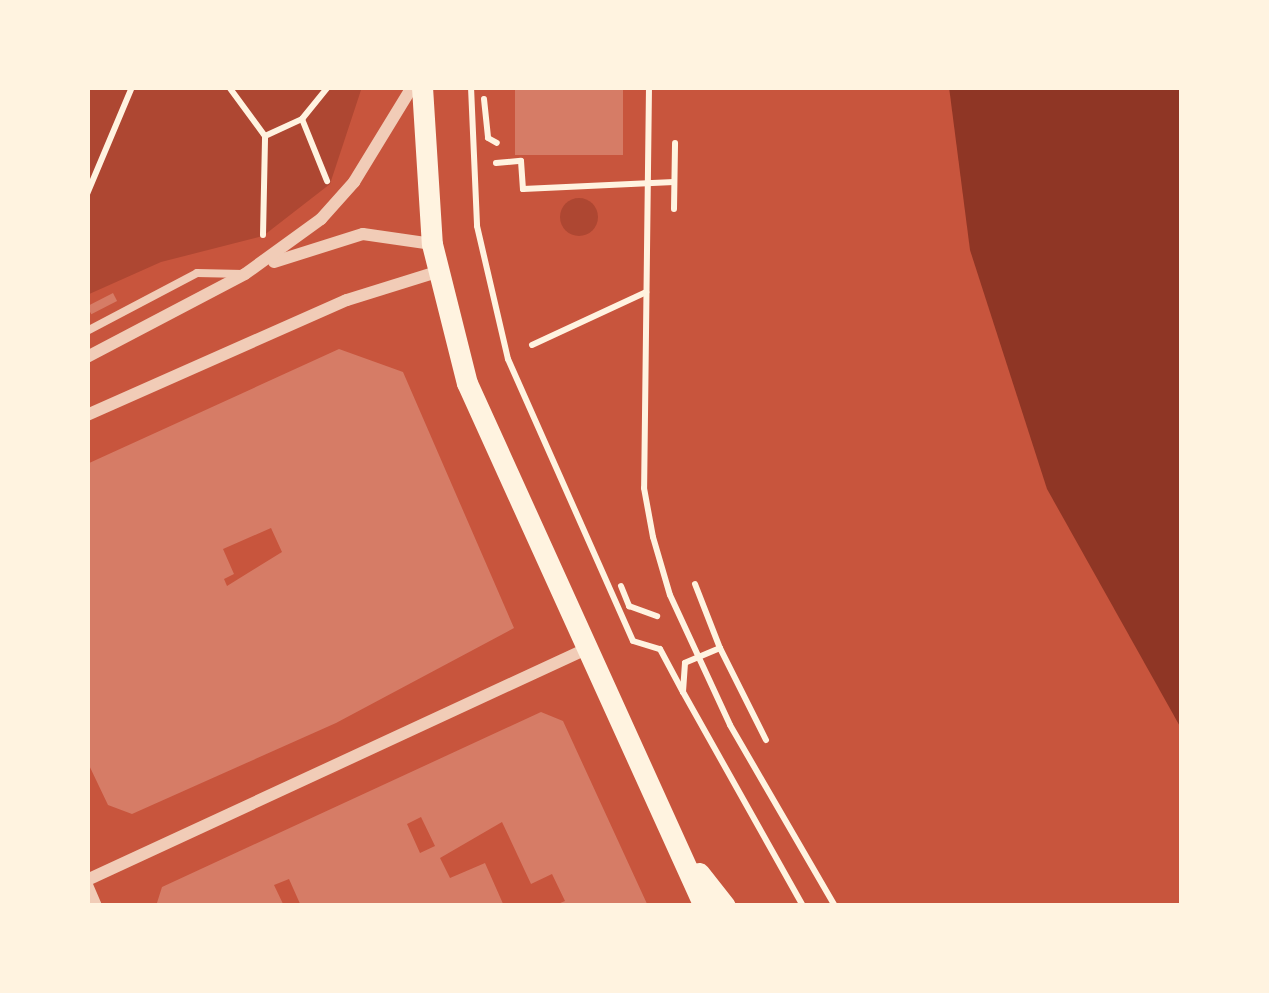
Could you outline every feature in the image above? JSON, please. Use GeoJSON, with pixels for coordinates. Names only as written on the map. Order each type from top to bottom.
{"type":"FeatureCollection","features":[{"type":"Feature","properties":{"kind":"main road"},"geometry":{"type":"LineString","coordinates":[[422,87],[432,244],[467,383],[704,906]]}},
{"type":"Feature","properties":{"kind":"main road"},"geometry":{"type":"LineString","coordinates":[[680,848],[725,906]]}},
{"type":"Feature","properties":{"kind":"street"},"geometry":{"type":"LineString","coordinates":[[244,274],[335,206],[412,87]]}},
{"type":"Feature","properties":{"kind":"street"},"geometry":{"type":"LineString","coordinates":[[87,357],[244,274],[339,237],[432,244]]}},
{"type":"Feature","properties":{"kind":"street"},"geometry":{"type":"LineString","coordinates":[[87,416],[347,301],[437,272]]}},
{"type":"Feature","properties":{"kind":"street"},"geometry":{"type":"LineString","coordinates":[[97,906],[87,883],[586,649]]}},
{"type":"Feature","properties":{"kind":"lane"},"geometry":{"type":"LineString","coordinates":[[87,332],[197,273],[244,274]]}},
{"type":"Feature","properties":{"kind":"path"},"geometry":{"type":"LineString","coordinates":[[87,194],[132,87]]}},
{"type":"Feature","properties":{"kind":"path"},"geometry":{"type":"LineString","coordinates":[[229,87],[265,136],[263,236]]}},
{"type":"Feature","properties":{"kind":"path"},"geometry":{"type":"LineString","coordinates":[[265,136],[302,118],[328,87]]}},
{"type":"Feature","properties":{"kind":"path"},"geometry":{"type":"LineString","coordinates":[[471,87],[477,226],[508,359],[633,640],[660,649],[803,906]]}},
{"type":"Feature","properties":{"kind":"path"},"geometry":{"type":"LineString","coordinates":[[649,87],[644,488],[670,595],[765,793],[835,906]]}},
{"type":"Feature","properties":{"kind":"path"},"geometry":{"type":"LineString","coordinates":[[484,99],[488,139],[496,143]]}},
{"type":"Feature","properties":{"kind":"path"},"geometry":{"type":"LineString","coordinates":[[302,118],[328,184]]}},
{"type":"Feature","properties":{"kind":"path"},"geometry":{"type":"LineString","coordinates":[[674,209],[675,142]]}},
{"type":"Feature","properties":{"kind":"path"},"geometry":{"type":"LineString","coordinates":[[496,163],[521,161],[523,189],[674,182]]}},
{"type":"Feature","properties":{"kind":"path"},"geometry":{"type":"LineString","coordinates":[[532,344],[646,292]]}},
{"type":"Feature","properties":{"kind":"path"},"geometry":{"type":"LineString","coordinates":[[694,584],[766,740]]}},
{"type":"Feature","properties":{"kind":"path"},"geometry":{"type":"LineString","coordinates":[[620,586],[629,606],[657,616]]}},
{"type":"Feature","properties":{"kind":"path"},"geometry":{"type":"LineString","coordinates":[[682,692],[686,663],[720,648]]}},
{"type":"Feature","properties":{"kind":"shaded area"},"geometry":{"type":"Polygon","coordinates":[[[87,87],[362,87],[330,184],[263,236],[161,262],[87,295],[87,87]]]}},
{"type":"Feature","properties":{"kind":"shaded area"},"geometry":{"type":"Polygon","coordinates":[[[949,87],[1182,87],[1182,730],[1047,489],[970,250],[949,87]]]}},
{"type":"Feature","properties":{"kind":"shaded area"},"geometry":{"type":"Polygon","coordinates":[[[579,198],[592,204],[598,217],[592,230],[579,236],[566,230],[560,217],[566,204],[579,198]]]}},
{"type":"Feature","properties":{"kind":"building"},"geometry":{"type":"Polygon","coordinates":[[[515,87],[623,87],[623,155],[515,155],[515,87]]]}},
{"type":"Feature","properties":{"kind":"building"},"geometry":{"type":"Polygon","coordinates":[[[113,293],[117,301],[91,314],[87,306],[113,293]]]}},
{"type":"Feature","properties":{"kind":"building"},"geometry":{"type":"Polygon","coordinates":[[[339,349],[403,372],[514,628],[336,723],[132,814],[108,805],[87,761],[87,464],[339,349]],[[271,528],[223,549],[234,574],[224,579],[227,586],[282,552],[271,528]]]}},
{"type":"Feature","properties":{"kind":"building"},"geometry":{"type":"Polygon","coordinates":[[[541,712],[563,721],[648,906],[553,906],[565,901],[552,874],[531,884],[502,822],[440,858],[450,878],[485,863],[504,906],[301,906],[289,879],[274,885],[284,906],[156,906],[162,887],[541,712]],[[421,817],[407,824],[420,853],[435,846],[421,817]]]}}]}
